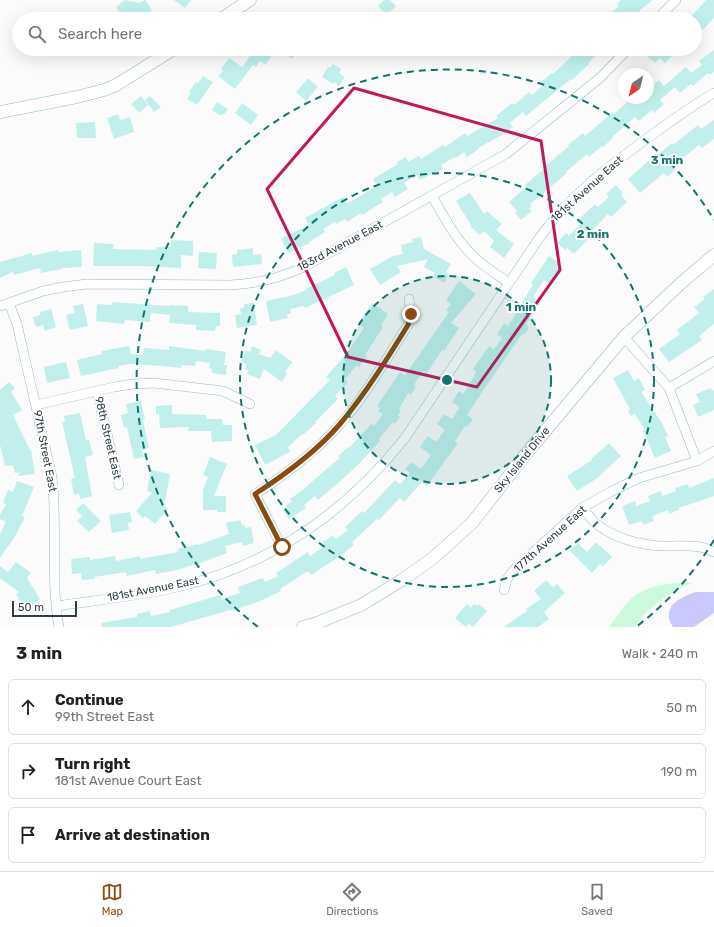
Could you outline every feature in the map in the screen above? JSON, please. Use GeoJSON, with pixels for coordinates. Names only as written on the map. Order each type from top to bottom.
{"type":"FeatureCollection","features":[{"type":"Feature","properties":{"kind":"street"},"geometry":{"type":"LineString","coordinates":[[232,12],[250,0]]}},
{"type":"Feature","properties":{"kind":"street"},"geometry":{"type":"LineString","coordinates":[[664,12],[676,0]]}},
{"type":"Feature","properties":{"kind":"street"},"geometry":{"type":"LineString","coordinates":[[0,112],[34,104],[77,97],[104,90],[162,56]]}},
{"type":"Feature","properties":{"kind":"street","name":"183rd Avenue East"},"geometry":{"type":"LineString","coordinates":[[0,306],[43,291],[87,284],[230,285],[247,284],[286,275],[304,267],[506,154],[601,78],[621,56]]}},
{"type":"Feature","properties":{"kind":"street","name":"181st Avenue East"},"geometry":{"type":"LineString","coordinates":[[56,606],[181,586],[238,568],[282,547],[306,532],[348,500],[388,460],[405,438],[549,224],[563,208],[613,163],[698,102],[714,93]]}},
{"type":"Feature","properties":{"kind":"street"},"geometry":{"type":"LineString","coordinates":[[432,196],[448,224],[463,245],[485,266],[509,283]]}},
{"type":"Feature","properties":{"kind":"street","name":"Sky Island Drive"},"geometry":{"type":"LineString","coordinates":[[303,627],[317,623],[361,605],[402,580],[432,559],[472,523],[525,455],[624,337],[714,254]]}},
{"type":"Feature","properties":{"kind":"street"},"geometry":{"type":"LineString","coordinates":[[282,547],[255,494],[278,480],[309,455],[353,409],[408,325],[411,314],[409,299]]}},
{"type":"Feature","properties":{"kind":"street","name":"97th Street East"},"geometry":{"type":"LineString","coordinates":[[9,303],[17,324],[52,477],[54,495],[56,606],[59,627]]}},
{"type":"Feature","properties":{"kind":"street"},"geometry":{"type":"LineString","coordinates":[[624,337],[669,388],[697,461]]}},
{"type":"Feature","properties":{"kind":"street"},"geometry":{"type":"LineString","coordinates":[[669,388],[714,361]]}},
{"type":"Feature","properties":{"kind":"street"},"geometry":{"type":"LineString","coordinates":[[36,405],[133,384],[154,383],[224,391],[250,404]]}},
{"type":"Feature","properties":{"kind":"street","name":"98th Street East"},"geometry":{"type":"LineString","coordinates":[[97,391],[119,485]]}},
{"type":"Feature","properties":{"kind":"street","name":"177th Avenue East"},"geometry":{"type":"LineString","coordinates":[[504,590],[508,579],[514,570],[582,508],[638,478],[697,461],[714,451]]}},
{"type":"Feature","properties":{"kind":"street"},"geometry":{"type":"LineString","coordinates":[[582,508],[595,522],[608,531],[641,544],[696,546],[714,552]]}},
{"type":"Feature","properties":{"kind":"highlighted area"},"geometry":{"type":"Polygon","coordinates":[[[354,88],[541,141],[560,270],[477,387],[348,357],[267,189],[354,88]]]}},
{"type":"Feature","properties":{"kind":"green space"},"geometry":{"type":"Polygon","coordinates":[[[679,583],[693,583],[677,590],[653,606],[635,627],[609,627],[626,605],[637,594],[654,587],[679,583]]]}},
{"type":"Feature","properties":{"kind":"water"},"geometry":{"type":"Polygon","coordinates":[[[696,592],[714,592],[714,613],[694,627],[673,627],[669,614],[673,604],[683,597],[696,592]]]}},
{"type":"Feature","properties":{"kind":"building"},"geometry":{"type":"Polygon","coordinates":[[[125,0],[139,3],[145,0],[152,10],[149,12],[119,12],[116,7],[125,0]]]}},
{"type":"Feature","properties":{"kind":"building"},"geometry":{"type":"Polygon","coordinates":[[[174,0],[191,0],[185,8],[174,0]]]}},
{"type":"Feature","properties":{"kind":"building"},"geometry":{"type":"Polygon","coordinates":[[[384,0],[390,0],[396,6],[390,12],[384,12],[378,6],[384,0]]]}},
{"type":"Feature","properties":{"kind":"building"},"geometry":{"type":"Polygon","coordinates":[[[621,0],[653,0],[640,12],[612,12],[619,6],[617,4],[621,0]]]}},
{"type":"Feature","properties":{"kind":"building"},"geometry":{"type":"Polygon","coordinates":[[[706,0],[714,0],[714,18],[702,31],[702,12],[695,12],[706,0]]]}},
{"type":"Feature","properties":{"kind":"building"},"geometry":{"type":"Polygon","coordinates":[[[714,50],[714,72],[710,75],[708,73],[693,86],[691,84],[680,93],[675,87],[660,100],[664,104],[654,113],[652,110],[639,121],[635,117],[603,147],[602,146],[589,157],[587,154],[530,204],[532,206],[529,209],[532,211],[521,220],[515,213],[517,211],[509,202],[526,187],[525,185],[545,168],[544,167],[569,146],[568,145],[583,133],[585,136],[612,113],[614,114],[625,104],[654,104],[654,85],[659,80],[664,86],[686,67],[691,73],[702,65],[699,61],[714,50]]]}},
{"type":"Feature","properties":{"kind":"building"},"geometry":{"type":"Polygon","coordinates":[[[250,56],[272,56],[265,65],[260,61],[256,67],[253,65],[235,89],[218,76],[223,71],[221,69],[229,58],[242,67],[250,56]]]}},
{"type":"Feature","properties":{"kind":"building"},"geometry":{"type":"Polygon","coordinates":[[[572,56],[595,56],[588,63],[589,64],[572,80],[571,79],[526,116],[523,112],[510,123],[513,127],[506,133],[478,148],[479,149],[467,157],[464,152],[456,158],[455,157],[441,165],[443,169],[435,174],[434,173],[420,180],[417,175],[404,183],[408,189],[395,197],[392,192],[381,199],[383,202],[362,215],[361,213],[347,222],[345,219],[336,224],[335,222],[323,229],[325,232],[309,242],[310,243],[288,253],[281,238],[309,225],[305,218],[343,197],[347,204],[377,186],[373,179],[398,164],[397,162],[406,157],[408,162],[419,156],[421,159],[443,145],[445,147],[465,133],[467,136],[498,118],[496,116],[512,103],[514,105],[529,92],[532,95],[542,86],[540,83],[552,73],[553,74],[572,56]]]}},
{"type":"Feature","properties":{"kind":"building"},"geometry":{"type":"Polygon","coordinates":[[[672,56],[665,63],[660,58],[655,63],[648,57],[672,56]]]}},
{"type":"Feature","properties":{"kind":"building"},"geometry":{"type":"Polygon","coordinates":[[[333,64],[341,69],[339,73],[345,77],[339,86],[322,77],[328,67],[330,68],[333,64]]]}},
{"type":"Feature","properties":{"kind":"building"},"geometry":{"type":"Polygon","coordinates":[[[203,76],[213,82],[197,105],[187,99],[191,93],[189,92],[196,82],[198,83],[203,76]]]}},
{"type":"Feature","properties":{"kind":"building"},"geometry":{"type":"Polygon","coordinates":[[[308,78],[318,87],[306,101],[296,92],[308,78]]]}},
{"type":"Feature","properties":{"kind":"building"},"geometry":{"type":"Polygon","coordinates":[[[141,96],[148,105],[139,113],[131,104],[141,96]]]}},
{"type":"Feature","properties":{"kind":"building"},"geometry":{"type":"Polygon","coordinates":[[[150,96],[161,107],[154,112],[145,100],[150,96]]]}},
{"type":"Feature","properties":{"kind":"building"},"geometry":{"type":"Polygon","coordinates":[[[217,102],[228,109],[225,114],[219,115],[212,110],[217,102]]]}},
{"type":"Feature","properties":{"kind":"building"},"geometry":{"type":"Polygon","coordinates":[[[242,103],[258,115],[251,125],[235,113],[242,103]]]}},
{"type":"Feature","properties":{"kind":"building"},"geometry":{"type":"Polygon","coordinates":[[[118,114],[120,120],[130,117],[134,132],[114,139],[107,118],[118,114]]]}},
{"type":"Feature","properties":{"kind":"building"},"geometry":{"type":"Polygon","coordinates":[[[714,120],[714,139],[702,148],[699,145],[672,167],[675,170],[667,177],[664,173],[640,193],[628,179],[654,156],[655,157],[672,143],[673,145],[698,125],[701,129],[714,120]]]}},
{"type":"Feature","properties":{"kind":"building"},"geometry":{"type":"Polygon","coordinates":[[[95,122],[96,138],[77,138],[76,123],[95,122]]]}},
{"type":"Feature","properties":{"kind":"building"},"geometry":{"type":"Polygon","coordinates":[[[616,185],[623,193],[621,195],[627,202],[611,217],[608,214],[587,236],[589,238],[574,254],[567,248],[565,250],[557,243],[566,233],[569,236],[580,224],[577,221],[595,204],[598,207],[609,197],[606,194],[616,185]]]}},
{"type":"Feature","properties":{"kind":"building"},"geometry":{"type":"Polygon","coordinates":[[[470,193],[484,214],[487,211],[502,224],[496,230],[514,244],[504,258],[490,247],[494,241],[484,231],[480,235],[470,226],[471,225],[456,201],[470,193]]]}},
{"type":"Feature","properties":{"kind":"building"},"geometry":{"type":"Polygon","coordinates":[[[421,237],[424,249],[451,264],[446,272],[449,273],[444,283],[433,276],[435,273],[424,267],[428,259],[397,266],[401,272],[380,285],[370,269],[393,256],[403,254],[401,245],[413,242],[412,239],[421,237]]]}},
{"type":"Feature","properties":{"kind":"building"},"geometry":{"type":"Polygon","coordinates":[[[171,240],[193,241],[193,256],[181,255],[181,268],[93,266],[94,243],[114,244],[113,249],[156,250],[157,247],[171,247],[171,240]]]}},
{"type":"Feature","properties":{"kind":"building"},"geometry":{"type":"Polygon","coordinates":[[[253,248],[253,255],[261,254],[262,264],[233,267],[232,255],[237,254],[237,250],[253,248]]]}},
{"type":"Feature","properties":{"kind":"building"},"geometry":{"type":"Polygon","coordinates":[[[58,250],[58,252],[81,250],[82,267],[62,268],[41,273],[40,268],[14,275],[13,272],[0,278],[0,262],[32,253],[32,256],[58,250]]]}},
{"type":"Feature","properties":{"kind":"building"},"geometry":{"type":"Polygon","coordinates":[[[199,252],[217,253],[216,269],[198,268],[199,252]]]}},
{"type":"Feature","properties":{"kind":"building"},"geometry":{"type":"Polygon","coordinates":[[[549,256],[560,263],[557,267],[562,271],[551,285],[544,280],[533,297],[541,302],[526,324],[529,328],[524,335],[522,334],[467,415],[473,419],[467,427],[465,426],[455,441],[458,443],[427,486],[422,482],[404,502],[400,498],[379,520],[377,519],[352,542],[354,545],[337,558],[311,575],[308,571],[280,589],[281,591],[260,601],[231,611],[230,610],[171,627],[102,627],[101,623],[137,617],[137,614],[150,611],[151,616],[170,612],[170,610],[220,595],[222,599],[240,593],[238,587],[262,578],[265,582],[278,576],[276,573],[308,552],[310,556],[325,546],[322,543],[333,535],[336,539],[348,530],[345,527],[362,511],[364,513],[395,480],[400,484],[410,473],[405,469],[411,462],[421,469],[431,455],[420,447],[428,436],[436,442],[445,430],[437,424],[444,414],[452,419],[460,407],[452,402],[459,391],[463,394],[471,382],[476,372],[473,369],[489,346],[494,349],[502,338],[497,334],[504,323],[508,326],[516,314],[515,313],[533,285],[531,283],[549,256]]]}},
{"type":"Feature","properties":{"kind":"building"},"geometry":{"type":"Polygon","coordinates":[[[346,267],[354,285],[305,308],[304,306],[290,309],[291,314],[287,314],[288,318],[270,322],[266,301],[294,295],[306,290],[305,289],[335,275],[334,273],[346,267]]]}},
{"type":"Feature","properties":{"kind":"building"},"geometry":{"type":"Polygon","coordinates":[[[459,281],[476,294],[451,323],[459,328],[427,373],[423,371],[414,385],[416,386],[411,395],[408,393],[399,409],[401,411],[398,415],[400,417],[395,424],[393,422],[379,439],[380,441],[360,463],[338,483],[318,500],[315,496],[304,505],[306,508],[289,519],[283,510],[287,507],[286,505],[292,502],[290,499],[340,458],[338,456],[348,447],[349,448],[371,424],[374,426],[383,414],[378,411],[380,408],[377,406],[400,372],[405,375],[449,312],[446,310],[451,304],[446,300],[459,281]]]}},
{"type":"Feature","properties":{"kind":"building"},"geometry":{"type":"Polygon","coordinates":[[[714,289],[714,324],[699,336],[702,340],[669,362],[659,349],[680,334],[677,330],[699,313],[694,307],[705,299],[703,297],[714,289]]]}},
{"type":"Feature","properties":{"kind":"building"},"geometry":{"type":"Polygon","coordinates":[[[112,302],[188,306],[188,312],[220,313],[220,326],[216,326],[215,331],[196,330],[196,325],[169,323],[170,315],[151,313],[150,322],[125,320],[124,324],[96,321],[97,304],[112,305],[112,302]]]}},
{"type":"Feature","properties":{"kind":"building"},"geometry":{"type":"Polygon","coordinates":[[[254,303],[257,325],[237,328],[235,315],[241,314],[240,308],[244,308],[244,304],[254,303]]]}},
{"type":"Feature","properties":{"kind":"building"},"geometry":{"type":"Polygon","coordinates":[[[372,303],[388,314],[381,325],[383,327],[365,355],[367,357],[359,367],[357,365],[345,379],[348,382],[335,396],[338,399],[315,422],[316,423],[288,447],[290,452],[265,465],[255,445],[276,435],[330,380],[326,377],[347,353],[364,328],[358,324],[372,303]]]}},
{"type":"Feature","properties":{"kind":"building"},"geometry":{"type":"Polygon","coordinates":[[[83,304],[88,326],[70,330],[66,315],[75,313],[73,306],[83,304]]]}},
{"type":"Feature","properties":{"kind":"building"},"geometry":{"type":"Polygon","coordinates":[[[51,309],[56,327],[45,331],[43,325],[36,327],[33,317],[40,315],[40,312],[51,309]]]}},
{"type":"Feature","properties":{"kind":"building"},"geometry":{"type":"Polygon","coordinates":[[[129,346],[131,354],[143,355],[144,348],[169,350],[169,346],[226,352],[224,365],[227,365],[226,375],[212,373],[212,369],[209,368],[210,363],[196,361],[195,366],[182,365],[181,368],[131,364],[81,376],[77,360],[102,354],[101,351],[129,346]]]}},
{"type":"Feature","properties":{"kind":"building"},"geometry":{"type":"Polygon","coordinates":[[[252,346],[261,350],[259,354],[270,358],[276,350],[292,362],[285,372],[287,374],[282,382],[264,369],[260,379],[247,374],[248,370],[245,369],[246,364],[241,362],[246,350],[250,352],[252,346]]]}},
{"type":"Feature","properties":{"kind":"building"},"geometry":{"type":"Polygon","coordinates":[[[66,362],[70,378],[47,383],[44,367],[66,362]]]}},
{"type":"Feature","properties":{"kind":"building"},"geometry":{"type":"Polygon","coordinates":[[[628,370],[634,381],[639,378],[645,390],[641,392],[662,423],[668,436],[665,437],[671,451],[655,458],[643,431],[645,430],[635,414],[631,416],[628,411],[630,409],[613,378],[628,370]]]}},
{"type":"Feature","properties":{"kind":"building"},"geometry":{"type":"Polygon","coordinates":[[[9,382],[15,388],[11,392],[22,410],[13,415],[31,450],[35,474],[18,476],[20,472],[15,473],[13,465],[5,466],[0,445],[0,390],[9,382]]]}},
{"type":"Feature","properties":{"kind":"building"},"geometry":{"type":"Polygon","coordinates":[[[711,388],[712,391],[714,390],[714,410],[698,417],[693,405],[700,402],[696,394],[711,388]]]}},
{"type":"Feature","properties":{"kind":"building"},"geometry":{"type":"Polygon","coordinates":[[[141,401],[145,420],[143,420],[149,448],[142,450],[144,457],[134,459],[127,427],[124,428],[121,415],[128,413],[126,404],[141,401]]]}},
{"type":"Feature","properties":{"kind":"building"},"geometry":{"type":"Polygon","coordinates":[[[172,405],[172,414],[206,415],[206,419],[222,419],[223,425],[232,425],[232,441],[212,442],[211,431],[188,431],[189,427],[160,428],[159,414],[156,415],[156,406],[172,405]]]}},
{"type":"Feature","properties":{"kind":"building"},"geometry":{"type":"Polygon","coordinates":[[[80,413],[86,440],[89,439],[93,455],[85,457],[92,496],[80,499],[79,494],[74,495],[71,479],[75,478],[62,422],[65,422],[64,416],[80,413]]]}},
{"type":"Feature","properties":{"kind":"building"},"geometry":{"type":"Polygon","coordinates":[[[609,443],[621,456],[596,479],[577,491],[567,476],[592,460],[591,459],[609,443]]]}},
{"type":"Feature","properties":{"kind":"building"},"geometry":{"type":"Polygon","coordinates":[[[210,457],[227,464],[214,496],[226,496],[226,512],[217,512],[217,510],[203,510],[203,490],[208,477],[203,475],[210,457]]]}},
{"type":"Feature","properties":{"kind":"building"},"geometry":{"type":"Polygon","coordinates":[[[151,470],[170,474],[164,506],[168,509],[155,524],[145,516],[143,518],[136,511],[152,493],[147,491],[151,470]]]}},
{"type":"Feature","properties":{"kind":"building"},"geometry":{"type":"Polygon","coordinates":[[[714,478],[714,496],[679,508],[679,510],[669,514],[668,510],[652,516],[654,521],[643,525],[642,521],[629,525],[622,506],[635,501],[636,506],[650,501],[648,496],[661,491],[662,496],[676,491],[675,488],[688,484],[689,488],[714,478]]]}},
{"type":"Feature","properties":{"kind":"building"},"geometry":{"type":"Polygon","coordinates":[[[17,481],[34,487],[22,516],[25,517],[14,538],[0,558],[0,534],[6,522],[0,519],[0,515],[6,504],[3,503],[8,490],[13,492],[17,481]]]}},
{"type":"Feature","properties":{"kind":"building"},"geometry":{"type":"Polygon","coordinates":[[[83,503],[101,521],[89,532],[77,521],[82,516],[76,510],[83,503]]]}},
{"type":"Feature","properties":{"kind":"building"},"geometry":{"type":"Polygon","coordinates":[[[130,512],[132,522],[128,523],[129,530],[112,533],[109,515],[130,512]]]}},
{"type":"Feature","properties":{"kind":"building"},"geometry":{"type":"Polygon","coordinates":[[[240,520],[242,525],[245,525],[245,528],[251,527],[254,543],[243,546],[242,542],[225,546],[227,553],[203,562],[177,570],[156,574],[155,570],[127,576],[126,572],[94,577],[95,579],[82,580],[81,573],[72,574],[71,559],[90,557],[90,560],[115,556],[116,561],[140,556],[140,559],[178,552],[177,549],[198,545],[229,534],[226,523],[240,520]]]}},
{"type":"Feature","properties":{"kind":"building"},"geometry":{"type":"Polygon","coordinates":[[[596,542],[612,557],[603,566],[600,564],[592,573],[570,551],[578,543],[587,552],[596,542]]]}},
{"type":"Feature","properties":{"kind":"building"},"geometry":{"type":"Polygon","coordinates":[[[16,562],[31,573],[27,578],[40,599],[33,604],[34,606],[26,611],[16,594],[19,592],[0,578],[0,566],[8,572],[16,562]]]}},
{"type":"Feature","properties":{"kind":"building"},"geometry":{"type":"Polygon","coordinates":[[[546,580],[553,587],[557,584],[565,593],[544,612],[549,619],[538,627],[504,627],[541,599],[534,591],[546,580]]]}},
{"type":"Feature","properties":{"kind":"building"},"geometry":{"type":"Polygon","coordinates":[[[467,604],[471,608],[474,604],[477,606],[479,604],[487,611],[473,627],[468,624],[466,627],[455,618],[467,604]]]}},
{"type":"Feature","properties":{"kind":"route"},"geometry":{"type":"LineString","coordinates":[[282,547],[255,494],[278,480],[299,464],[324,442],[353,409],[408,325],[411,314]]}}]}
